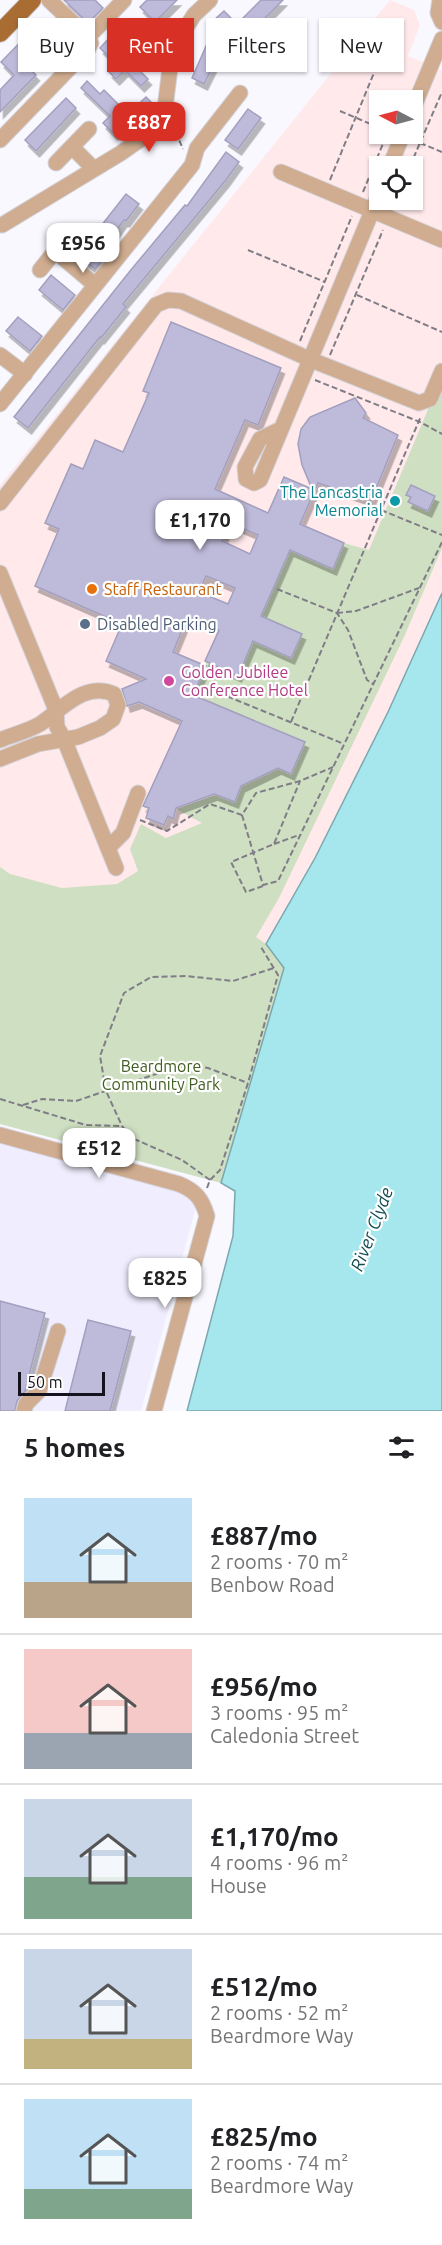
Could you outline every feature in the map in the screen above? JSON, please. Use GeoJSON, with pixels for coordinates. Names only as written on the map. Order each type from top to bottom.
{"type":"FeatureCollection","features":[{"type":"Feature","properties":{"kind":"main road"},"geometry":{"type":"LineString","coordinates":[[0,33],[32,0]]}},
{"type":"Feature","properties":{"kind":"street"},"geometry":{"type":"LineString","coordinates":[[49,0],[68,18]]}},
{"type":"Feature","properties":{"kind":"street"},"geometry":{"type":"LineString","coordinates":[[95,30],[124,0]]}},
{"type":"Feature","properties":{"kind":"street"},"geometry":{"type":"LineString","coordinates":[[192,18],[210,0]]}},
{"type":"Feature","properties":{"kind":"street"},"geometry":{"type":"LineString","coordinates":[[439,0],[438,14],[442,22]]}},
{"type":"Feature","properties":{"kind":"street"},"geometry":{"type":"LineString","coordinates":[[421,90],[442,39]]}},
{"type":"Feature","properties":{"kind":"street"},"geometry":{"type":"LineString","coordinates":[[0,140],[66,72]]}},
{"type":"Feature","properties":{"kind":"street"},"geometry":{"type":"LineString","coordinates":[[2,225],[158,127],[165,108],[170,72]]}},
{"type":"Feature","properties":{"kind":"street"},"geometry":{"type":"LineString","coordinates":[[0,404],[192,165],[197,148],[240,93]]}},
{"type":"Feature","properties":{"kind":"street"},"geometry":{"type":"LineString","coordinates":[[56,163],[89,129]]}},
{"type":"Feature","properties":{"kind":"street"},"geometry":{"type":"LineString","coordinates":[[72,147],[94,169]]}},
{"type":"Feature","properties":{"kind":"street"},"geometry":{"type":"LineString","coordinates":[[281,172],[369,209]]}},
{"type":"Feature","properties":{"kind":"street"},"geometry":{"type":"LineString","coordinates":[[281,429],[302,356],[372,210],[442,240]]}},
{"type":"Feature","properties":{"kind":"street"},"geometry":{"type":"LineString","coordinates":[[40,270],[68,235]]}},
{"type":"Feature","properties":{"kind":"street"},"geometry":{"type":"LineString","coordinates":[[55,250],[95,285]]}},
{"type":"Feature","properties":{"kind":"street"},"geometry":{"type":"LineString","coordinates":[[0,503],[156,305],[168,300],[181,302],[325,366],[419,403],[430,399],[442,371]]}},
{"type":"Feature","properties":{"kind":"street"},"geometry":{"type":"LineString","coordinates":[[0,355],[25,374]]}},
{"type":"Feature","properties":{"kind":"street"},"geometry":{"type":"LineString","coordinates":[[0,573],[56,710],[57,727],[64,739],[116,868]]}},
{"type":"Feature","properties":{"kind":"street"},"geometry":{"type":"LineString","coordinates":[[0,740],[39,724],[72,699],[95,691],[106,690],[114,694],[118,705],[113,719],[100,728],[78,737],[38,744],[0,759]]}},
{"type":"Feature","properties":{"kind":"street"},"geometry":{"type":"LineString","coordinates":[[108,848],[123,833],[138,793]]}},
{"type":"Feature","properties":{"kind":"street"},"geometry":{"type":"LineString","coordinates":[[0,1135],[179,1184],[191,1189],[203,1202],[207,1216],[154,1411]]}},
{"type":"Feature","properties":{"kind":"street"},"geometry":{"type":"LineString","coordinates":[[24,1411],[26,1404],[39,1391],[58,1331]]}},
{"type":"Feature","properties":{"kind":"path"},"geometry":{"type":"LineString","coordinates":[[329,183],[375,72]]}},
{"type":"Feature","properties":{"kind":"path"},"geometry":{"type":"LineString","coordinates":[[423,136],[442,92]]}},
{"type":"Feature","properties":{"kind":"path"},"geometry":{"type":"LineString","coordinates":[[165,108],[192,165]]}},
{"type":"Feature","properties":{"kind":"path"},"geometry":{"type":"LineString","coordinates":[[340,111],[369,123]]}},
{"type":"Feature","properties":{"kind":"path"},"geometry":{"type":"LineString","coordinates":[[302,356],[324,282],[383,144]]}},
{"type":"Feature","properties":{"kind":"path"},"geometry":{"type":"LineString","coordinates":[[422,144],[442,152]]}},
{"type":"Feature","properties":{"kind":"path"},"geometry":{"type":"LineString","coordinates":[[311,384],[320,378],[391,210]]}},
{"type":"Feature","properties":{"kind":"path"},"geometry":{"type":"LineString","coordinates":[[248,250],[324,282]]}},
{"type":"Feature","properties":{"kind":"path"},"geometry":{"type":"LineString","coordinates":[[356,295],[442,332]]}},
{"type":"Feature","properties":{"kind":"path"},"geometry":{"type":"LineString","coordinates":[[316,379],[420,422],[442,434]]}},
{"type":"Feature","properties":{"kind":"path"},"geometry":{"type":"LineString","coordinates":[[291,722],[420,422],[425,402]]}},
{"type":"Feature","properties":{"kind":"path"},"geometry":{"type":"LineString","coordinates":[[381,510],[442,535]]}},
{"type":"Feature","properties":{"kind":"path"},"geometry":{"type":"LineString","coordinates":[[300,835],[231,862],[246,892],[278,881],[442,542]]}},
{"type":"Feature","properties":{"kind":"path"},"geometry":{"type":"LineString","coordinates":[[278,589],[337,613],[356,611],[419,588]]}},
{"type":"Feature","properties":{"kind":"path"},"geometry":{"type":"LineString","coordinates":[[337,613],[348,630],[367,680],[373,684]]}},
{"type":"Feature","properties":{"kind":"path"},"geometry":{"type":"LineString","coordinates":[[219,693],[344,744]]}},
{"type":"Feature","properties":{"kind":"path"},"geometry":{"type":"LineString","coordinates":[[263,885],[242,815],[256,793],[300,781],[333,767]]}},
{"type":"Feature","properties":{"kind":"path"},"geometry":{"type":"LineString","coordinates":[[274,844],[300,781]]}},
{"type":"Feature","properties":{"kind":"path"},"geometry":{"type":"LineString","coordinates":[[130,815],[167,831],[210,804],[242,815]]}},
{"type":"Feature","properties":{"kind":"path"},"geometry":{"type":"LineString","coordinates":[[203,1202],[210,1180],[220,1170],[248,1083],[278,975],[261,947]]}},
{"type":"Feature","properties":{"kind":"path"},"geometry":{"type":"LineString","coordinates":[[210,1180],[182,1160],[132,1138],[122,1126],[106,1091],[100,1056],[124,993],[151,977],[186,976],[233,981],[274,969]]}},
{"type":"Feature","properties":{"kind":"path"},"geometry":{"type":"LineString","coordinates":[[23,1105],[42,1099],[76,1101],[188,1065],[208,1068],[248,1083]]}},
{"type":"Feature","properties":{"kind":"path"},"geometry":{"type":"LineString","coordinates":[[0,1099],[86,1125],[122,1126]]}},
{"type":"Feature","properties":{"kind":"shaded area"},"geometry":{"type":"Polygon","coordinates":[[[390,0],[414,10],[420,25],[408,56],[442,70],[442,593],[388,712],[315,858],[266,944],[244,931],[0,1046],[0,485],[332,72],[404,72],[404,18],[376,18],[390,0]]]}},
{"type":"Feature","properties":{"kind":"shaded area"},"geometry":{"type":"Polygon","coordinates":[[[0,1138],[200,1192],[141,1411],[0,1411],[0,1138]]]}},
{"type":"Feature","properties":{"kind":"green space","name":"Beardmore Community Park"},"geometry":{"type":"Polygon","coordinates":[[[442,376],[442,548],[404,637],[279,898],[256,937],[266,944],[284,967],[221,1183],[0,1124],[0,867],[10,874],[62,888],[117,884],[138,871],[130,849],[141,824],[166,838],[202,823],[176,809],[241,786],[278,768],[291,773],[305,742],[193,695],[206,666],[205,661],[238,675],[253,641],[292,658],[302,634],[261,616],[290,550],[332,569],[344,543],[369,550],[442,376]]]}},
{"type":"Feature","properties":{"kind":"water","name":"River Clyde"},"geometry":{"type":"Polygon","coordinates":[[[442,593],[442,1411],[187,1411],[233,1236],[235,1191],[221,1183],[284,968],[266,944],[315,858],[388,712],[442,593]]]}},
{"type":"Feature","properties":{"kind":"building"},"geometry":{"type":"Polygon","coordinates":[[[64,0],[95,0],[103,8],[93,18],[83,18],[64,0]]]}},
{"type":"Feature","properties":{"kind":"building"},"geometry":{"type":"Polygon","coordinates":[[[147,0],[177,0],[159,18],[151,18],[140,7],[147,0]]]}},
{"type":"Feature","properties":{"kind":"building"},"geometry":{"type":"Polygon","coordinates":[[[261,0],[283,0],[265,18],[243,18],[261,0]]]}},
{"type":"Feature","properties":{"kind":"building"},"geometry":{"type":"Polygon","coordinates":[[[224,11],[231,18],[216,18],[224,11]]]}},
{"type":"Feature","properties":{"kind":"building"},"geometry":{"type":"Polygon","coordinates":[[[107,40],[107,55],[100,48],[107,40]]]}},
{"type":"Feature","properties":{"kind":"building"},"geometry":{"type":"Polygon","coordinates":[[[18,45],[18,72],[33,72],[36,75],[0,112],[0,90],[14,75],[1,62],[18,45]]]}},
{"type":"Feature","properties":{"kind":"building"},"geometry":{"type":"Polygon","coordinates":[[[206,46],[206,72],[210,72],[204,84],[192,78],[206,46]]]}},
{"type":"Feature","properties":{"kind":"building"},"geometry":{"type":"Polygon","coordinates":[[[109,72],[123,72],[116,79],[109,72]]]}},
{"type":"Feature","properties":{"kind":"building"},"geometry":{"type":"Polygon","coordinates":[[[127,72],[141,72],[148,79],[141,86],[127,72]]]}},
{"type":"Feature","properties":{"kind":"building"},"geometry":{"type":"Polygon","coordinates":[[[87,81],[100,94],[104,90],[131,117],[114,134],[103,123],[110,116],[81,88],[87,81]]]}},
{"type":"Feature","properties":{"kind":"building"},"geometry":{"type":"Polygon","coordinates":[[[146,97],[153,104],[136,120],[129,113],[146,97]]]}},
{"type":"Feature","properties":{"kind":"building"},"geometry":{"type":"Polygon","coordinates":[[[66,98],[76,108],[36,151],[25,140],[66,98]]]}},
{"type":"Feature","properties":{"kind":"building"},"geometry":{"type":"Polygon","coordinates":[[[248,109],[261,118],[238,149],[225,140],[248,109]]]}},
{"type":"Feature","properties":{"kind":"building"},"geometry":{"type":"Polygon","coordinates":[[[226,152],[239,162],[123,304],[126,307],[28,428],[14,417],[130,271],[185,205],[187,206],[226,152]]]}},
{"type":"Feature","properties":{"kind":"building"},"geometry":{"type":"Polygon","coordinates":[[[126,194],[139,204],[102,250],[107,254],[95,269],[70,249],[82,234],[90,240],[126,194]]]}},
{"type":"Feature","properties":{"kind":"building"},"geometry":{"type":"Polygon","coordinates":[[[51,275],[75,295],[63,310],[39,290],[51,275]]]}},
{"type":"Feature","properties":{"kind":"building"},"geometry":{"type":"Polygon","coordinates":[[[18,317],[42,336],[30,351],[6,331],[18,317]]]}},
{"type":"Feature","properties":{"kind":"building"},"geometry":{"type":"Polygon","coordinates":[[[171,322],[281,368],[258,425],[245,420],[215,489],[268,513],[284,477],[312,489],[302,465],[298,444],[301,429],[310,417],[355,398],[366,413],[363,418],[398,435],[371,501],[318,483],[300,524],[344,543],[333,569],[290,550],[261,616],[302,634],[291,658],[253,641],[238,676],[205,661],[219,630],[188,616],[173,652],[206,666],[193,695],[305,742],[291,774],[278,768],[241,786],[235,802],[214,794],[176,808],[173,819],[168,816],[164,825],[146,818],[149,808],[143,806],[182,721],[139,702],[127,706],[122,689],[146,679],[106,661],[122,624],[35,586],[59,529],[45,523],[71,464],[83,469],[95,440],[123,452],[149,393],[143,391],[171,322]],[[230,523],[222,541],[250,554],[258,535],[230,523]],[[206,576],[199,592],[228,604],[235,588],[206,576]]]}},
{"type":"Feature","properties":{"kind":"building"},"geometry":{"type":"Polygon","coordinates":[[[411,485],[435,496],[428,511],[408,502],[411,497],[406,495],[411,485]]]}},
{"type":"Feature","properties":{"kind":"building"},"geometry":{"type":"Polygon","coordinates":[[[0,1301],[45,1313],[25,1391],[17,1401],[15,1411],[0,1411],[0,1301]]]}},
{"type":"Feature","properties":{"kind":"building"},"geometry":{"type":"Polygon","coordinates":[[[88,1320],[131,1331],[110,1411],[65,1411],[88,1320]]]}},
{"type":"Feature","properties":{"kind":"place","name":"The Lancastria Memorial"},"geometry":{"type":"Point","coordinates":[395,501]}},
{"type":"Feature","properties":{"kind":"place","name":"Staff Restaurant"},"geometry":{"type":"Point","coordinates":[92,589]}},
{"type":"Feature","properties":{"kind":"place","name":"Disabled Parking"},"geometry":{"type":"Point","coordinates":[85,624]}},
{"type":"Feature","properties":{"kind":"place","name":"Golden Jubilee Conference Hotel"},"geometry":{"type":"Point","coordinates":[169,681]}}]}
